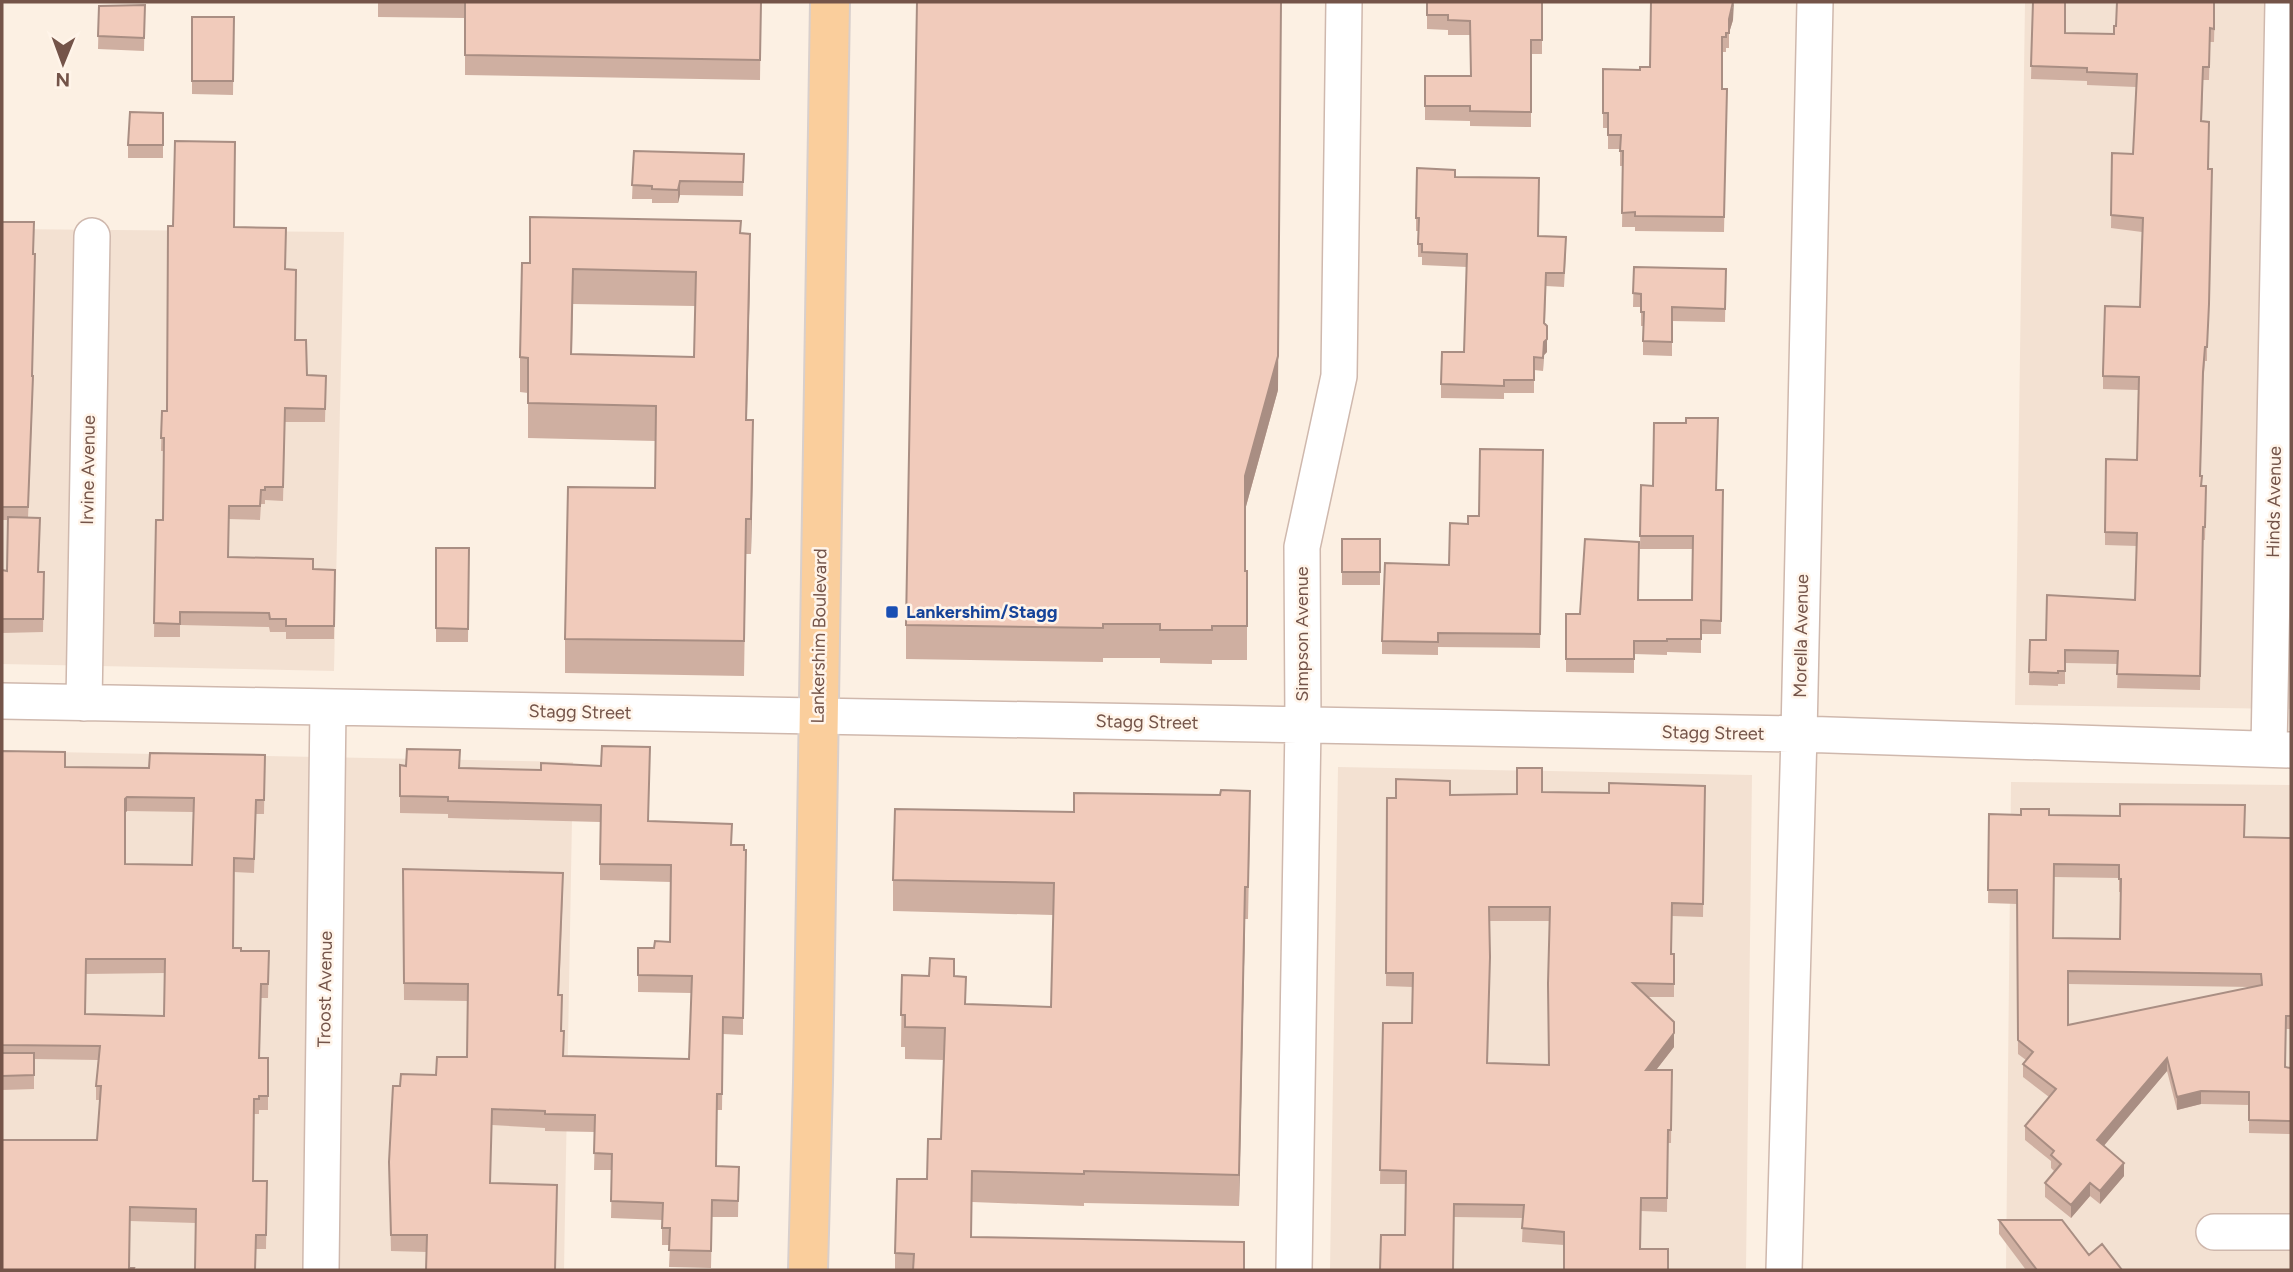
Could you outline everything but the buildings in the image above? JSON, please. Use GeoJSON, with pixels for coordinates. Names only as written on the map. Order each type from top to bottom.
{"type":"FeatureCollection","features":[{"type":"Feature","properties":{"kind":"main road","name":"Lankershim Boulevard"},"geometry":{"type":"LineString","coordinates":[[808,1270],[830,2]]}},
{"type":"Feature","properties":{"kind":"street","name":"Simpson Avenue"},"geometry":{"type":"LineString","coordinates":[[1294,1270],[1303,725],[1302,547],[1339,376],[1345,2]]}},
{"type":"Feature","properties":{"kind":"street","name":"Morella Avenue"},"geometry":{"type":"LineString","coordinates":[[1784,1270],[1815,2]]}},
{"type":"Feature","properties":{"kind":"street","name":"Hinds Avenue"},"geometry":{"type":"LineString","coordinates":[[2280,750],[2283,2]]}},
{"type":"Feature","properties":{"kind":"street","name":"Irvine Avenue"},"geometry":{"type":"LineString","coordinates":[[84,703],[92,236]]}},
{"type":"Feature","properties":{"kind":"street","name":"Stagg Street"},"geometry":{"type":"LineString","coordinates":[[2,701],[1799,734],[2280,750]]}},
{"type":"Feature","properties":{"kind":"street","name":"Troost Avenue"},"geometry":{"type":"LineString","coordinates":[[321,1270],[328,707]]}},
{"type":"Feature","properties":{"kind":"street"},"geometry":{"type":"LineString","coordinates":[[2214,1232],[2291,1232]]}},
{"type":"Feature","properties":{"kind":"shaded area"},"geometry":{"type":"Polygon","coordinates":[[[2025,2],[2291,2],[2291,709],[2015,705],[2025,2]]]}},
{"type":"Feature","properties":{"kind":"shaded area"},"geometry":{"type":"Polygon","coordinates":[[[2,229],[344,232],[334,671],[2,664],[2,229]]]}},
{"type":"Feature","properties":{"kind":"shaded area"},"geometry":{"type":"Polygon","coordinates":[[[2,751],[573,762],[564,1270],[2,1270],[2,751]]]}},
{"type":"Feature","properties":{"kind":"shaded area"},"geometry":{"type":"Polygon","coordinates":[[[1338,767],[1752,775],[1746,1270],[1330,1270],[1338,767]]]}},
{"type":"Feature","properties":{"kind":"shaded area"},"geometry":{"type":"Polygon","coordinates":[[[2011,782],[2291,785],[2291,1270],[2006,1270],[2011,782]]]}},
{"type":"Feature","properties":{"kind":"place","name":"Lankershim/Stagg"},"geometry":{"type":"Point","coordinates":[892,612]}}]}
